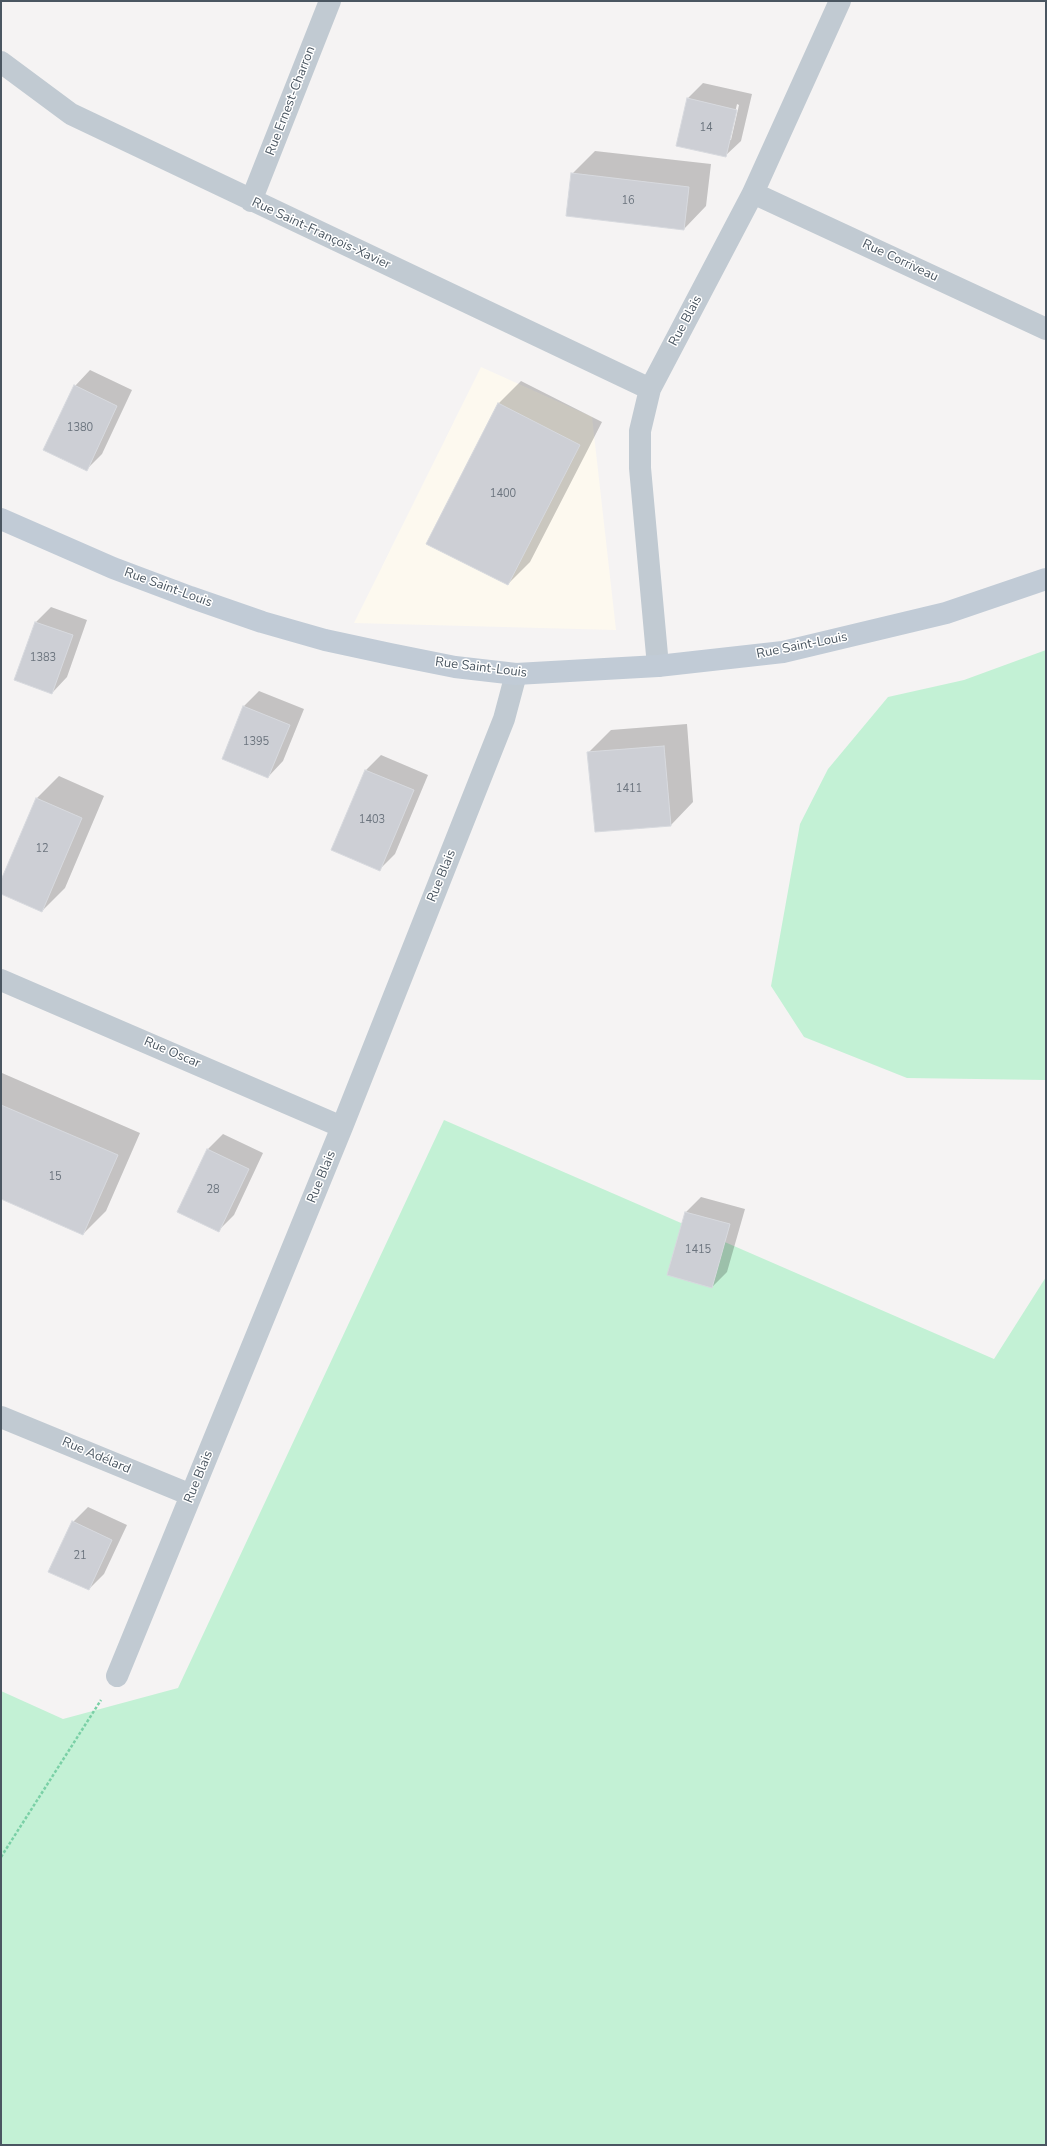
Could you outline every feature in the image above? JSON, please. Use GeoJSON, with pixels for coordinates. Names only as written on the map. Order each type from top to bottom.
{"type":"FeatureCollection","features":[{"type":"Feature","properties":{"kind":"main road","name":"Rue Saint-Louis"},"geometry":{"type":"LineString","coordinates":[[1,519],[113,568],[262,622],[325,640],[390,654],[455,667],[516,674],[658,666],[768,654],[806,647],[946,613],[1046,579]]}},
{"type":"Feature","properties":{"kind":"street","name":"Rue Ernest-Charron"},"geometry":{"type":"LineString","coordinates":[[251,202],[330,1]]}},
{"type":"Feature","properties":{"kind":"street","name":"Rue Blais"},"geometry":{"type":"LineString","coordinates":[[658,666],[640,468],[640,431],[650,389],[753,193],[840,1]]}},
{"type":"Feature","properties":{"kind":"street","name":"Rue Saint-François-Xavier"},"geometry":{"type":"LineString","coordinates":[[1,62],[71,114],[251,202],[650,389]]}},
{"type":"Feature","properties":{"kind":"street","name":"Rue Corriveau"},"geometry":{"type":"LineString","coordinates":[[753,193],[1046,329]]}},
{"type":"Feature","properties":{"kind":"street","name":"Rue Blais"},"geometry":{"type":"LineString","coordinates":[[117,1676],[342,1127],[504,719],[516,674]]}},
{"type":"Feature","properties":{"kind":"street","name":"Rue Oscar"},"geometry":{"type":"LineString","coordinates":[[1,980],[342,1127]]}},
{"type":"Feature","properties":{"kind":"street","name":"Rue Adélard"},"geometry":{"type":"LineString","coordinates":[[1,1416],[191,1495]]}},
{"type":"Feature","properties":{"kind":"path"},"geometry":{"type":"LineString","coordinates":[[1,1858],[117,1676]]}},
{"type":"Feature","properties":{"kind":"shaded area"},"geometry":{"type":"Polygon","coordinates":[[[481,367],[592,417],[616,630],[354,623],[481,367]]]}},
{"type":"Feature","properties":{"kind":"green space"},"geometry":{"type":"Polygon","coordinates":[[[1046,650],[1046,1080],[907,1078],[804,1037],[771,986],[800,824],[828,769],[888,697],[964,680],[1046,650]]]}},
{"type":"Feature","properties":{"kind":"green space"},"geometry":{"type":"Polygon","coordinates":[[[444,1120],[994,1359],[1046,1277],[1046,2145],[1,2145],[1,1691],[63,1719],[178,1688],[444,1120]]]}},
{"type":"Feature","properties":{"kind":"building"},"geometry":{"type":"Polygon","coordinates":[[[687,98],[737,110],[726,157],[676,146],[687,98]]]}},
{"type":"Feature","properties":{"kind":"building"},"geometry":{"type":"Polygon","coordinates":[[[571,173],[689,187],[684,230],[566,216],[571,173]]]}},
{"type":"Feature","properties":{"kind":"building"},"geometry":{"type":"Polygon","coordinates":[[[74,385],[117,406],[87,471],[43,450],[74,385]]]}},
{"type":"Feature","properties":{"kind":"building"},"geometry":{"type":"Polygon","coordinates":[[[498,403],[580,445],[508,585],[426,544],[498,403]]]}},
{"type":"Feature","properties":{"kind":"building"},"geometry":{"type":"Polygon","coordinates":[[[35,622],[73,635],[52,694],[14,680],[35,622]]]}},
{"type":"Feature","properties":{"kind":"building"},"geometry":{"type":"Polygon","coordinates":[[[243,706],[290,725],[268,778],[222,759],[243,706]]]}},
{"type":"Feature","properties":{"kind":"building"},"geometry":{"type":"Polygon","coordinates":[[[664,746],[671,826],[595,832],[587,752],[664,746]]]}},
{"type":"Feature","properties":{"kind":"building"},"geometry":{"type":"Polygon","coordinates":[[[365,770],[414,790],[380,871],[331,850],[365,770]]]}},
{"type":"Feature","properties":{"kind":"building"},"geometry":{"type":"Polygon","coordinates":[[[36,798],[82,818],[42,912],[1,894],[1,880],[36,798]]]}},
{"type":"Feature","properties":{"kind":"building"},"geometry":{"type":"Polygon","coordinates":[[[1,1105],[118,1155],[83,1235],[1,1199],[1,1105]]]}},
{"type":"Feature","properties":{"kind":"building"},"geometry":{"type":"Polygon","coordinates":[[[207,1149],[249,1169],[219,1232],[177,1212],[207,1149]]]}},
{"type":"Feature","properties":{"kind":"building"},"geometry":{"type":"Polygon","coordinates":[[[685,1212],[730,1224],[712,1288],[667,1275],[685,1212]]]}},
{"type":"Feature","properties":{"kind":"building"},"geometry":{"type":"Polygon","coordinates":[[[72,1521],[112,1540],[89,1590],[48,1572],[72,1521]]]}}]}
